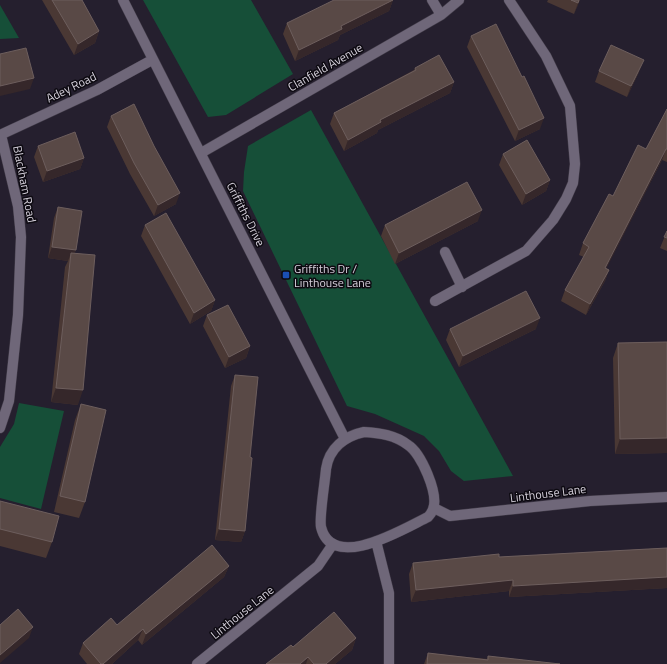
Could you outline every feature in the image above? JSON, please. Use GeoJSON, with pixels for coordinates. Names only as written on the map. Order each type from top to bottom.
{"type":"FeatureCollection","features":[{"type":"Feature","properties":{"kind":"street","name":"Griffiths Drive"},"geometry":{"type":"LineString","coordinates":[[123,0],[344,440]]}},
{"type":"Feature","properties":{"kind":"street"},"geometry":{"type":"LineString","coordinates":[[432,0],[441,15]]}},
{"type":"Feature","properties":{"kind":"street","name":"Clanfield Avenue"},"geometry":{"type":"LineString","coordinates":[[201,153],[441,15],[459,0]]}},
{"type":"Feature","properties":{"kind":"street"},"geometry":{"type":"LineString","coordinates":[[435,301],[526,250],[553,220],[566,199],[573,183],[575,164],[570,106],[546,56],[509,0]]}},
{"type":"Feature","properties":{"kind":"street","name":"Adey Road"},"geometry":{"type":"LineString","coordinates":[[1,135],[97,90],[152,60]]}},
{"type":"Feature","properties":{"kind":"street","name":"Blackham Road"},"geometry":{"type":"LineString","coordinates":[[0,428],[9,401],[18,315],[21,237],[18,206],[1,135]]}},
{"type":"Feature","properties":{"kind":"street"},"geometry":{"type":"LineString","coordinates":[[445,252],[462,287]]}},
{"type":"Feature","properties":{"kind":"street"},"geometry":{"type":"LineString","coordinates":[[364,432],[395,437],[410,445],[421,461],[430,482],[434,508],[428,517],[366,546],[348,548],[334,544],[325,537],[321,526],[327,460],[332,452],[344,440],[351,434],[364,432]]}},
{"type":"Feature","properties":{"kind":"street","name":"Linthouse Lane"},"geometry":{"type":"LineString","coordinates":[[434,508],[450,516],[590,501],[667,497]]}},
{"type":"Feature","properties":{"kind":"street"},"geometry":{"type":"LineString","coordinates":[[376,541],[389,593],[389,664]]}},
{"type":"Feature","properties":{"kind":"street","name":"Linthouse Lane"},"geometry":{"type":"LineString","coordinates":[[197,664],[318,566],[334,544]]}},
{"type":"Feature","properties":{"kind":"green space"},"geometry":{"type":"Polygon","coordinates":[[[143,0],[251,0],[293,74],[226,115],[208,117],[143,0]]]}},
{"type":"Feature","properties":{"kind":"green space"},"geometry":{"type":"Polygon","coordinates":[[[0,5],[19,38],[0,39],[0,5]]]}},
{"type":"Feature","properties":{"kind":"green space"},"geometry":{"type":"Polygon","coordinates":[[[311,110],[513,476],[464,481],[451,471],[439,451],[424,436],[375,414],[347,406],[243,191],[248,146],[311,110]]]}},
{"type":"Feature","properties":{"kind":"green space"},"geometry":{"type":"Polygon","coordinates":[[[19,403],[64,411],[41,509],[0,498],[0,447],[14,424],[19,403]]]}},
{"type":"Feature","properties":{"kind":"building"},"geometry":{"type":"Polygon","coordinates":[[[52,0],[82,0],[99,31],[78,44],[52,0]]]}},
{"type":"Feature","properties":{"kind":"building"},"geometry":{"type":"Polygon","coordinates":[[[334,0],[393,0],[341,26],[342,29],[299,50],[287,23],[334,0]]]}},
{"type":"Feature","properties":{"kind":"building"},"geometry":{"type":"Polygon","coordinates":[[[571,0],[579,0],[578,3],[571,0]]]}},
{"type":"Feature","properties":{"kind":"building"},"geometry":{"type":"Polygon","coordinates":[[[496,24],[522,77],[524,76],[544,118],[519,130],[471,36],[496,24]]]}},
{"type":"Feature","properties":{"kind":"building"},"geometry":{"type":"Polygon","coordinates":[[[611,45],[644,60],[631,86],[599,71],[611,45]]]}},
{"type":"Feature","properties":{"kind":"building"},"geometry":{"type":"Polygon","coordinates":[[[26,48],[34,78],[0,86],[0,54],[26,48]]]}},
{"type":"Feature","properties":{"kind":"building"},"geometry":{"type":"Polygon","coordinates":[[[439,55],[454,82],[380,120],[381,122],[348,140],[334,113],[416,70],[415,68],[439,55]]]}},
{"type":"Feature","properties":{"kind":"building"},"geometry":{"type":"Polygon","coordinates":[[[134,104],[154,146],[180,193],[158,205],[134,163],[111,116],[134,104]]]}},
{"type":"Feature","properties":{"kind":"building"},"geometry":{"type":"Polygon","coordinates":[[[667,109],[667,149],[605,268],[609,270],[590,304],[565,290],[589,247],[583,243],[609,194],[613,196],[638,145],[646,149],[667,109]]]}},
{"type":"Feature","properties":{"kind":"building"},"geometry":{"type":"Polygon","coordinates":[[[75,132],[84,158],[47,171],[38,146],[75,132]]]}},
{"type":"Feature","properties":{"kind":"building"},"geometry":{"type":"Polygon","coordinates":[[[527,140],[550,180],[526,194],[503,154],[527,140]]]}},
{"type":"Feature","properties":{"kind":"building"},"geometry":{"type":"Polygon","coordinates":[[[467,182],[482,210],[399,253],[385,225],[467,182]]]}},
{"type":"Feature","properties":{"kind":"building"},"geometry":{"type":"Polygon","coordinates":[[[58,207],[82,211],[76,250],[52,247],[58,207]]]}},
{"type":"Feature","properties":{"kind":"building"},"geometry":{"type":"Polygon","coordinates":[[[166,213],[215,300],[194,313],[145,225],[166,213]]]}},
{"type":"Feature","properties":{"kind":"building"},"geometry":{"type":"Polygon","coordinates":[[[667,231],[667,238],[664,237],[667,231]]]}},
{"type":"Feature","properties":{"kind":"building"},"geometry":{"type":"Polygon","coordinates":[[[71,253],[95,255],[83,390],[56,388],[71,253]]]}},
{"type":"Feature","properties":{"kind":"building"},"geometry":{"type":"Polygon","coordinates":[[[526,291],[540,318],[463,356],[450,329],[526,291]]]}},
{"type":"Feature","properties":{"kind":"building"},"geometry":{"type":"Polygon","coordinates":[[[228,305],[250,346],[229,357],[207,315],[228,305]]]}},
{"type":"Feature","properties":{"kind":"building"},"geometry":{"type":"Polygon","coordinates":[[[667,342],[667,438],[620,439],[618,343],[667,342]]]}},
{"type":"Feature","properties":{"kind":"building"},"geometry":{"type":"Polygon","coordinates":[[[235,375],[258,377],[250,457],[252,458],[245,531],[219,529],[235,375]]]}},
{"type":"Feature","properties":{"kind":"building"},"geometry":{"type":"Polygon","coordinates":[[[81,404],[106,410],[85,502],[60,496],[81,404]]]}},
{"type":"Feature","properties":{"kind":"building"},"geometry":{"type":"Polygon","coordinates":[[[0,501],[59,516],[52,542],[0,529],[0,501]]]}},
{"type":"Feature","properties":{"kind":"building"},"geometry":{"type":"Polygon","coordinates":[[[212,545],[229,566],[146,634],[143,629],[103,664],[101,664],[83,643],[111,618],[117,625],[212,545]]]}},
{"type":"Feature","properties":{"kind":"building"},"geometry":{"type":"Polygon","coordinates":[[[667,548],[667,577],[513,586],[513,580],[416,590],[413,563],[499,554],[499,557],[667,548]]]}},
{"type":"Feature","properties":{"kind":"building"},"geometry":{"type":"Polygon","coordinates":[[[18,609],[33,627],[0,655],[0,625],[18,609]]]}},
{"type":"Feature","properties":{"kind":"building"},"geometry":{"type":"Polygon","coordinates":[[[334,612],[356,638],[326,664],[314,664],[308,657],[300,664],[266,664],[291,645],[293,647],[334,612]]]}},
{"type":"Feature","properties":{"kind":"building"},"geometry":{"type":"Polygon","coordinates":[[[428,653],[488,660],[488,656],[560,664],[427,664],[428,653]]]}},
{"type":"Feature","properties":{"kind":"place","name":"Griffiths Dr / Linthouse Lane"},"geometry":{"type":"Point","coordinates":[286,275]}}]}
